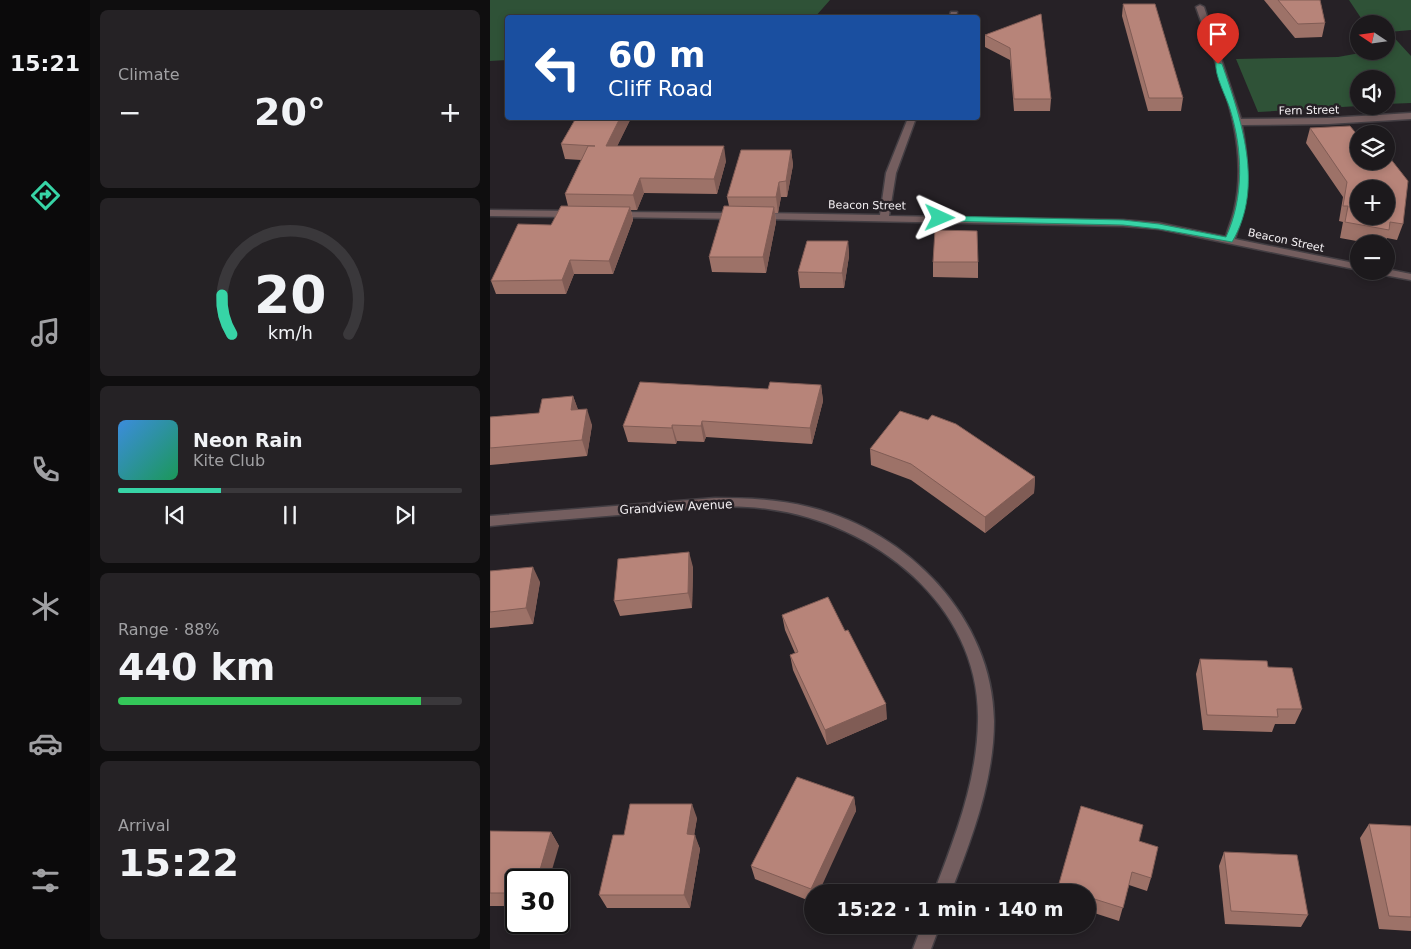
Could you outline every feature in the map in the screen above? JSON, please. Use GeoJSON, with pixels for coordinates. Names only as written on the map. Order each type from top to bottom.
{"type":"FeatureCollection","features":[{"type":"Feature","properties":{"kind":"street"},"geometry":{"type":"LineString","coordinates":[[1200,7],[1238,122],[1244,151],[1244,183],[1240,213],[1229,240]]}},
{"type":"Feature","properties":{"kind":"street","name":"Fern Street"},"geometry":{"type":"LineString","coordinates":[[1238,122],[1411,116]]}},
{"type":"Feature","properties":{"kind":"street"},"geometry":{"type":"LineString","coordinates":[[884,218],[891,173],[911,120]]}},
{"type":"Feature","properties":{"kind":"street"},"geometry":{"type":"LineString","coordinates":[[490,214],[586,214]]}},
{"type":"Feature","properties":{"kind":"street","name":"Beacon Street"},"geometry":{"type":"LineString","coordinates":[[606,214],[1123,223],[1159,226],[1350,265]]}},
{"type":"Feature","properties":{"kind":"street"},"geometry":{"type":"LineString","coordinates":[[1395,274],[1411,277]]}},
{"type":"Feature","properties":{"kind":"street","name":"Grandview Avenue"},"geometry":{"type":"LineString","coordinates":[[490,521],[697,503],[768,504],[825,516],[860,531],[893,550],[940,592],[966,637],[982,681],[986,720],[981,771],[946,884]]}},
{"type":"Feature","properties":{"kind":"street"},"geometry":{"type":"LineString","coordinates":[[922,949],[928,934]]}},
{"type":"Feature","properties":{"kind":"green space"},"geometry":{"type":"Polygon","coordinates":[[[490,0],[830,0],[817,15],[505,15],[505,60],[490,61],[490,0]]]}},
{"type":"Feature","properties":{"kind":"green space"},"geometry":{"type":"Polygon","coordinates":[[[1349,0],[1411,0],[1411,30],[1395,31],[1395,15],[1359,15],[1349,0]]]}},
{"type":"Feature","properties":{"kind":"green space"},"geometry":{"type":"Polygon","coordinates":[[[1395,39],[1411,56],[1411,103],[1395,104],[1395,70],[1350,70],[1350,107],[1258,112],[1236,59],[1338,57],[1350,55],[1350,60],[1395,60],[1395,39]]]}},
{"type":"Feature","properties":{"kind":"building"},"geometry":{"type":"Polygon","coordinates":[[[1278,0],[1320,0],[1325,23],[1298,24],[1278,0]]]}},
{"type":"Feature","properties":{"kind":"building"},"geometry":{"type":"Polygon","coordinates":[[[1123,4],[1155,4],[1183,98],[1149,98],[1123,4]]]}},
{"type":"Feature","properties":{"kind":"building"},"geometry":{"type":"Polygon","coordinates":[[[1041,14],[1051,99],[1014,99],[1010,48],[985,35],[1041,14]]]}},
{"type":"Feature","properties":{"kind":"building"},"geometry":{"type":"Polygon","coordinates":[[[575,120],[619,120],[606,146],[724,146],[714,179],[640,178],[633,195],[565,194],[588,146],[595,146],[561,144],[575,120]]]}},
{"type":"Feature","properties":{"kind":"building"},"geometry":{"type":"Polygon","coordinates":[[[1350,126],[1350,170],[1395,170],[1395,164],[1408,181],[1403,224],[1395,223],[1395,180],[1350,180],[1350,223],[1345,222],[1348,206],[1343,206],[1347,182],[1310,128],[1350,126]]]}},
{"type":"Feature","properties":{"kind":"building"},"geometry":{"type":"Polygon","coordinates":[[[741,150],[791,150],[786,181],[779,182],[776,197],[727,197],[741,150]]]}},
{"type":"Feature","properties":{"kind":"building"},"geometry":{"type":"Polygon","coordinates":[[[561,206],[630,207],[609,261],[570,260],[562,280],[491,281],[518,224],[551,225],[561,206]]]}},
{"type":"Feature","properties":{"kind":"building"},"geometry":{"type":"Polygon","coordinates":[[[724,206],[774,207],[763,257],[709,257],[724,206]]]}},
{"type":"Feature","properties":{"kind":"building"},"geometry":{"type":"Polygon","coordinates":[[[1362,225],[1390,225],[1389,230],[1362,225]]]}},
{"type":"Feature","properties":{"kind":"building"},"geometry":{"type":"Polygon","coordinates":[[[935,230],[977,231],[978,262],[933,262],[935,230]]]}},
{"type":"Feature","properties":{"kind":"building"},"geometry":{"type":"Polygon","coordinates":[[[807,241],[848,241],[842,273],[798,272],[807,241]]]}},
{"type":"Feature","properties":{"kind":"building"},"geometry":{"type":"Polygon","coordinates":[[[640,382],[768,389],[770,382],[821,385],[810,428],[702,421],[701,426],[672,425],[672,428],[623,426],[640,382]]]}},
{"type":"Feature","properties":{"kind":"building"},"geometry":{"type":"Polygon","coordinates":[[[573,396],[571,410],[587,409],[582,440],[490,448],[490,417],[539,413],[542,399],[573,396]]]}},
{"type":"Feature","properties":{"kind":"building"},"geometry":{"type":"Polygon","coordinates":[[[900,411],[928,420],[932,415],[956,424],[1035,477],[985,517],[911,464],[870,449],[900,411]]]}},
{"type":"Feature","properties":{"kind":"building"},"geometry":{"type":"Polygon","coordinates":[[[689,552],[688,593],[614,601],[618,559],[689,552]]]}},
{"type":"Feature","properties":{"kind":"building"},"geometry":{"type":"Polygon","coordinates":[[[533,567],[526,608],[490,612],[490,571],[533,567]]]}},
{"type":"Feature","properties":{"kind":"building"},"geometry":{"type":"Polygon","coordinates":[[[828,597],[845,631],[848,630],[886,704],[825,730],[790,655],[798,652],[782,615],[828,597]]]}},
{"type":"Feature","properties":{"kind":"building"},"geometry":{"type":"Polygon","coordinates":[[[1200,659],[1267,661],[1268,667],[1292,668],[1302,709],[1277,709],[1278,717],[1207,715],[1200,659]]]}},
{"type":"Feature","properties":{"kind":"building"},"geometry":{"type":"Polygon","coordinates":[[[797,777],[854,797],[813,884],[804,884],[804,886],[751,866],[797,777]]]}},
{"type":"Feature","properties":{"kind":"building"},"geometry":{"type":"Polygon","coordinates":[[[630,804],[692,804],[687,834],[695,835],[684,895],[599,895],[613,835],[624,835],[630,804]]]}},
{"type":"Feature","properties":{"kind":"building"},"geometry":{"type":"Polygon","coordinates":[[[1081,806],[1143,825],[1139,841],[1158,847],[1151,878],[1132,872],[1123,908],[1096,900],[1096,884],[1059,884],[1081,806]]]}},
{"type":"Feature","properties":{"kind":"building"},"geometry":{"type":"Polygon","coordinates":[[[1369,824],[1411,826],[1411,917],[1389,916],[1369,824]]]}},
{"type":"Feature","properties":{"kind":"building"},"geometry":{"type":"Polygon","coordinates":[[[490,831],[551,832],[540,869],[505,869],[505,893],[490,893],[490,831]]]}},
{"type":"Feature","properties":{"kind":"building"},"geometry":{"type":"Polygon","coordinates":[[[1224,852],[1297,855],[1308,915],[1231,911],[1224,852]]]}},
{"type":"Feature","properties":{"kind":"route"},"geometry":{"type":"LineString","coordinates":[[940,218],[1123,223],[1159,226],[1229,240],[1236,226],[1243,197],[1244,151],[1238,122],[1218,64]]}}]}
